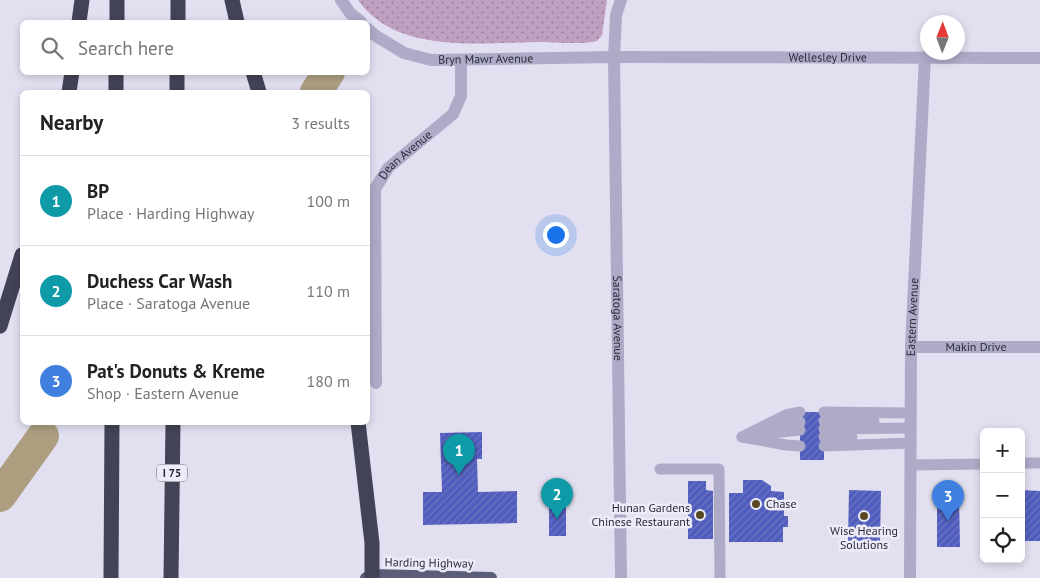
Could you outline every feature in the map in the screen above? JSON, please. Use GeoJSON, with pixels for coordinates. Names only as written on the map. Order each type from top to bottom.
{"type":"FeatureCollection","features":[{"type":"Feature","properties":{"kind":"highway"},"geometry":{"type":"LineString","coordinates":[[79,20],[82,0]]}},
{"type":"Feature","properties":{"kind":"highway"},"geometry":{"type":"LineString","coordinates":[[117,0],[117,20]]}},
{"type":"Feature","properties":{"kind":"highway"},"geometry":{"type":"LineString","coordinates":[[178,0],[178,20]]}},
{"type":"Feature","properties":{"kind":"highway"},"geometry":{"type":"LineString","coordinates":[[232,0],[237,20]]}},
{"type":"Feature","properties":{"kind":"highway"},"geometry":{"type":"LineString","coordinates":[[69,90],[72,75]]}},
{"type":"Feature","properties":{"kind":"highway"},"geometry":{"type":"LineString","coordinates":[[116,75],[116,90]]}},
{"type":"Feature","properties":{"kind":"highway"},"geometry":{"type":"LineString","coordinates":[[177,75],[177,90]]}},
{"type":"Feature","properties":{"kind":"highway"},"geometry":{"type":"LineString","coordinates":[[254,75],[258,90]]}},
{"type":"Feature","properties":{"kind":"highway"},"geometry":{"type":"LineString","coordinates":[[0,326],[20,261]]}},
{"type":"Feature","properties":{"kind":"highway"},"geometry":{"type":"LineString","coordinates":[[111,578],[112,425]]}},
{"type":"Feature","properties":{"kind":"highway","name":"I 75"},"geometry":{"type":"LineString","coordinates":[[172,578],[173,425]]}},
{"type":"Feature","properties":{"kind":"highway"},"geometry":{"type":"LineString","coordinates":[[358,425],[372,543],[370,577]]}},
{"type":"Feature","properties":{"kind":"main road","name":"Harding Highway"},"geometry":{"type":"LineString","coordinates":[[370,577],[492,578]]}},
{"type":"Feature","properties":{"kind":"street"},"geometry":{"type":"LineString","coordinates":[[341,0],[358,20]]}},
{"type":"Feature","properties":{"kind":"street","name":"Saratoga Avenue"},"geometry":{"type":"LineString","coordinates":[[621,0],[616,15],[614,57],[622,578]]}},
{"type":"Feature","properties":{"kind":"street","name":"Bryn Mawr Avenue"},"geometry":{"type":"LineString","coordinates":[[370,31],[404,53],[431,60],[614,57]]}},
{"type":"Feature","properties":{"kind":"street","name":"Wellesley Drive"},"geometry":{"type":"LineString","coordinates":[[614,57],[920,57]]}},
{"type":"Feature","properties":{"kind":"street","name":"Wellesley Drive"},"geometry":{"type":"LineString","coordinates":[[965,57],[1040,58]]}},
{"type":"Feature","properties":{"kind":"street","name":"Dean Avenue"},"geometry":{"type":"LineString","coordinates":[[376,382],[375,189],[388,168],[453,114],[461,96],[461,60]]}},
{"type":"Feature","properties":{"kind":"street","name":"Eastern Avenue"},"geometry":{"type":"LineString","coordinates":[[910,578],[911,347],[925,60]]}},
{"type":"Feature","properties":{"kind":"street","name":"Makin Drive"},"geometry":{"type":"LineString","coordinates":[[911,347],[1040,348]]}},
{"type":"Feature","properties":{"kind":"lane"},"geometry":{"type":"LineString","coordinates":[[786,423],[800,430],[786,445],[742,437],[786,423]]}},
{"type":"Feature","properties":{"kind":"lane"},"geometry":{"type":"LineString","coordinates":[[824,429],[911,428]]}},
{"type":"Feature","properties":{"kind":"lane"},"geometry":{"type":"LineString","coordinates":[[824,429],[911,428]]}},
{"type":"Feature","properties":{"kind":"lane"},"geometry":{"type":"LineString","coordinates":[[824,429],[911,428]]}},
{"type":"Feature","properties":{"kind":"lane"},"geometry":{"type":"LineString","coordinates":[[1025,463],[1040,463]]}},
{"type":"Feature","properties":{"kind":"lane"},"geometry":{"type":"LineString","coordinates":[[911,465],[980,464]]}},
{"type":"Feature","properties":{"kind":"lane"},"geometry":{"type":"LineString","coordinates":[[660,469],[719,469],[720,578]]}},
{"type":"Feature","properties":{"kind":"shaded area"},"geometry":{"type":"Polygon","coordinates":[[[358,0],[607,0],[602,35],[597,41],[575,43],[465,43],[440,42],[416,37],[394,29],[374,17],[358,0]]]}},
{"type":"Feature","properties":{"kind":"building","name":"Chase"},"geometry":{"type":"Polygon","coordinates":[[[800,412],[824,412],[824,460],[800,460],[800,412]]]}},
{"type":"Feature","properties":{"kind":"building"},"geometry":{"type":"Polygon","coordinates":[[[482,432],[482,459],[477,459],[478,492],[517,491],[517,523],[423,525],[423,492],[442,492],[440,433],[482,432]]]}},
{"type":"Feature","properties":{"kind":"building","name":"Chase"},"geometry":{"type":"Polygon","coordinates":[[[743,480],[762,480],[771,486],[771,491],[784,492],[784,516],[788,516],[788,527],[783,527],[783,542],[729,542],[729,493],[743,493],[743,480]]]}},
{"type":"Feature","properties":{"kind":"building","name":"Hunan Gardens Chinese Restaurant"},"geometry":{"type":"Polygon","coordinates":[[[688,481],[706,481],[706,490],[713,491],[713,539],[688,539],[688,481]]]}},
{"type":"Feature","properties":{"kind":"building","name":"Wise Hearing Solutions"},"geometry":{"type":"Polygon","coordinates":[[[849,490],[881,491],[880,541],[848,541],[849,490]]]}},
{"type":"Feature","properties":{"kind":"building"},"geometry":{"type":"Polygon","coordinates":[[[1025,490],[1040,491],[1040,541],[1025,541],[1025,490]]]}},
{"type":"Feature","properties":{"kind":"building"},"geometry":{"type":"Polygon","coordinates":[[[937,495],[959,495],[960,547],[937,547],[937,495]]]}},
{"type":"Feature","properties":{"kind":"building"},"geometry":{"type":"Polygon","coordinates":[[[549,503],[566,503],[566,536],[549,536],[549,503]]]}},
{"type":"Feature","properties":{"kind":"waterway"},"geometry":{"type":"LineString","coordinates":[[317,90],[327,75]]}},
{"type":"Feature","properties":{"kind":"waterway"},"geometry":{"type":"LineString","coordinates":[[0,496],[43,436]]}},
{"type":"Feature","properties":{"kind":"place","name":"BP"},"geometry":{"type":"Point","coordinates":[459,475]}},
{"type":"Feature","properties":{"kind":"place","name":"Chase"},"geometry":{"type":"Point","coordinates":[756,504]}},
{"type":"Feature","properties":{"kind":"place","name":"Hunan Gardens Chinese Restaurant"},"geometry":{"type":"Point","coordinates":[700,515]}},
{"type":"Feature","properties":{"kind":"place","name":"Wise Hearing Solutions"},"geometry":{"type":"Point","coordinates":[864,516]}},
{"type":"Feature","properties":{"kind":"place","name":"Duchess Car Wash"},"geometry":{"type":"Point","coordinates":[557,519]}},
{"type":"Feature","properties":{"kind":"place","name":"Pat's Donuts & Kreme"},"geometry":{"type":"Point","coordinates":[948,521]}}]}
